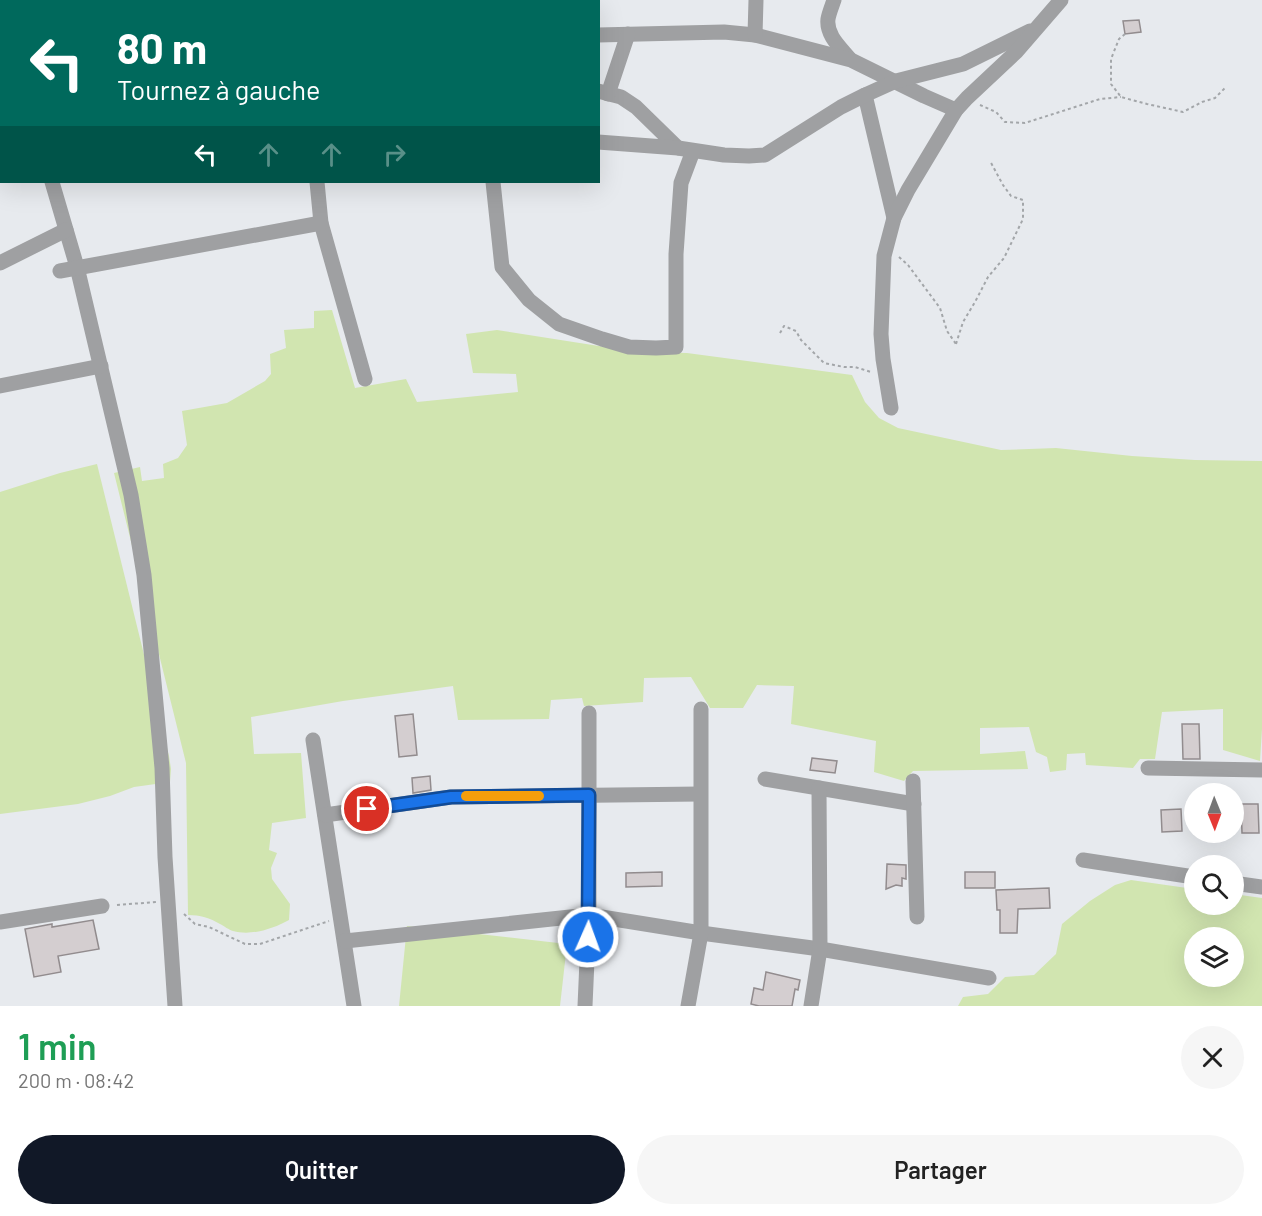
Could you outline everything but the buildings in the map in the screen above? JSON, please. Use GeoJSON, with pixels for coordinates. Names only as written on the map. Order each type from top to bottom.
{"type":"FeatureCollection","features":[{"type":"Feature","properties":{"kind":"street"},"geometry":{"type":"LineString","coordinates":[[755,35],[756,0]]}},
{"type":"Feature","properties":{"kind":"street"},"geometry":{"type":"LineString","coordinates":[[834,0],[827,21],[830,32],[833,41],[851,60]]}},
{"type":"Feature","properties":{"kind":"street"},"geometry":{"type":"LineString","coordinates":[[891,408],[881,334],[884,256],[894,218],[956,110],[1016,52],[1061,0]]}},
{"type":"Feature","properties":{"kind":"street"},"geometry":{"type":"LineString","coordinates":[[600,142],[686,149],[724,155],[765,155],[841,107],[865,95],[896,81],[963,64],[1037,28]]}},
{"type":"Feature","properties":{"kind":"street"},"geometry":{"type":"LineString","coordinates":[[600,35],[724,32],[755,35],[851,60],[956,110]]}},
{"type":"Feature","properties":{"kind":"street"},"geometry":{"type":"LineString","coordinates":[[628,34],[603,93],[621,98],[636,107],[686,149]]}},
{"type":"Feature","properties":{"kind":"street"},"geometry":{"type":"LineString","coordinates":[[865,95],[894,218]]}},
{"type":"Feature","properties":{"kind":"street"},"geometry":{"type":"LineString","coordinates":[[493,183],[502,267],[529,300],[559,324],[602,339],[629,346],[676,347],[676,254],[686,149]]}},
{"type":"Feature","properties":{"kind":"street"},"geometry":{"type":"LineString","coordinates":[[52,183],[77,267],[132,495],[144,575],[162,768],[175,1006]]}},
{"type":"Feature","properties":{"kind":"street"},"geometry":{"type":"LineString","coordinates":[[317,183],[321,223],[364,379]]}},
{"type":"Feature","properties":{"kind":"street"},"geometry":{"type":"LineString","coordinates":[[60,271],[321,223]]}},
{"type":"Feature","properties":{"kind":"street"},"geometry":{"type":"LineString","coordinates":[[0,263],[66,230]]}},
{"type":"Feature","properties":{"kind":"street"},"geometry":{"type":"LineString","coordinates":[[0,386],[100,366]]}},
{"type":"Feature","properties":{"kind":"street"},"geometry":{"type":"LineString","coordinates":[[688,1006],[700,933],[701,709]]}},
{"type":"Feature","properties":{"kind":"street"},"geometry":{"type":"LineString","coordinates":[[585,1006],[589,915],[589,713]]}},
{"type":"Feature","properties":{"kind":"street"},"geometry":{"type":"LineString","coordinates":[[313,740],[354,1006]]}},
{"type":"Feature","properties":{"kind":"street"},"geometry":{"type":"LineString","coordinates":[[1148,768],[1262,770]]}},
{"type":"Feature","properties":{"kind":"street"},"geometry":{"type":"LineString","coordinates":[[765,779],[914,804]]}},
{"type":"Feature","properties":{"kind":"street"},"geometry":{"type":"LineString","coordinates":[[913,781],[917,917]]}},
{"type":"Feature","properties":{"kind":"street"},"geometry":{"type":"LineString","coordinates":[[811,1006],[820,949],[819,788]]}},
{"type":"Feature","properties":{"kind":"street"},"geometry":{"type":"LineString","coordinates":[[325,815],[451,797],[700,794]]}},
{"type":"Feature","properties":{"kind":"street"},"geometry":{"type":"LineString","coordinates":[[1083,860],[1184,875]]}},
{"type":"Feature","properties":{"kind":"street"},"geometry":{"type":"LineString","coordinates":[[1244,885],[1262,887]]}},
{"type":"Feature","properties":{"kind":"street"},"geometry":{"type":"LineString","coordinates":[[0,922],[102,906]]}},
{"type":"Feature","properties":{"kind":"street"},"geometry":{"type":"LineString","coordinates":[[345,941],[589,915],[820,949],[989,978]]}},
{"type":"Feature","properties":{"kind":"path"},"geometry":{"type":"LineString","coordinates":[[1121,97],[1111,84],[1111,59],[1119,39],[1125,34]]}},
{"type":"Feature","properties":{"kind":"path"},"geometry":{"type":"LineString","coordinates":[[956,110],[982,104],[996,112],[1005,122],[1025,123],[1100,99],[1121,97],[1183,112],[1215,98],[1226,87]]}},
{"type":"Feature","properties":{"kind":"path"},"geometry":{"type":"LineString","coordinates":[[888,241],[894,252],[908,265],[940,308],[947,331],[956,344],[963,322],[987,277],[1004,258],[1023,219],[1023,200],[1011,196],[990,161]]}},
{"type":"Feature","properties":{"kind":"path"},"geometry":{"type":"LineString","coordinates":[[780,333],[784,326],[796,331],[801,340],[824,363],[855,367],[885,377]]}},
{"type":"Feature","properties":{"kind":"path"},"geometry":{"type":"LineString","coordinates":[[102,906],[169,901],[195,924],[209,927],[245,944],[260,944],[341,916]]}},
{"type":"Feature","properties":{"kind":"green space"},"geometry":{"type":"Polygon","coordinates":[[[332,310],[355,388],[406,379],[417,402],[518,392],[516,374],[473,373],[466,334],[497,330],[637,352],[687,353],[852,375],[865,402],[879,418],[898,428],[1001,450],[1056,448],[1195,460],[1262,461],[1260,761],[1223,750],[1223,709],[1162,712],[1155,759],[1140,759],[1133,768],[1086,765],[1085,753],[1067,754],[1066,770],[1050,772],[1047,757],[1036,752],[1029,727],[980,728],[980,754],[1025,751],[1028,769],[913,771],[904,781],[874,772],[876,741],[791,724],[794,686],[757,685],[743,708],[710,708],[691,677],[644,678],[643,702],[584,706],[582,698],[551,700],[549,719],[458,720],[453,686],[343,701],[251,717],[254,754],[301,753],[306,818],[272,823],[269,850],[277,853],[271,868],[272,879],[290,904],[289,920],[262,931],[247,933],[231,930],[209,919],[188,915],[186,763],[114,473],[140,467],[142,481],[164,478],[163,464],[178,458],[187,445],[182,411],[227,403],[265,381],[271,374],[270,354],[286,348],[284,330],[314,328],[314,311],[332,310]]]}},
{"type":"Feature","properties":{"kind":"green space"},"geometry":{"type":"Polygon","coordinates":[[[97,464],[169,756],[170,782],[134,787],[78,804],[0,814],[0,492],[97,464]]]}},
{"type":"Feature","properties":{"kind":"green space"},"geometry":{"type":"Polygon","coordinates":[[[1131,880],[1184,888],[1184,915],[1244,915],[1244,896],[1262,898],[1262,1006],[958,1006],[963,997],[988,994],[1005,977],[1034,975],[1056,954],[1062,924],[1090,901],[1115,885],[1131,880]]]}},
{"type":"Feature","properties":{"kind":"green space"},"geometry":{"type":"Polygon","coordinates":[[[407,926],[567,944],[560,1006],[399,1006],[407,926]]]}},
{"type":"Feature","properties":{"kind":"slow traffic"},"geometry":{"type":"LineString","coordinates":[[466,796],[539,796]]}},
{"type":"Feature","properties":{"kind":"route"},"geometry":{"type":"LineString","coordinates":[[367,809],[451,797],[589,795],[588,937]]}}]}
